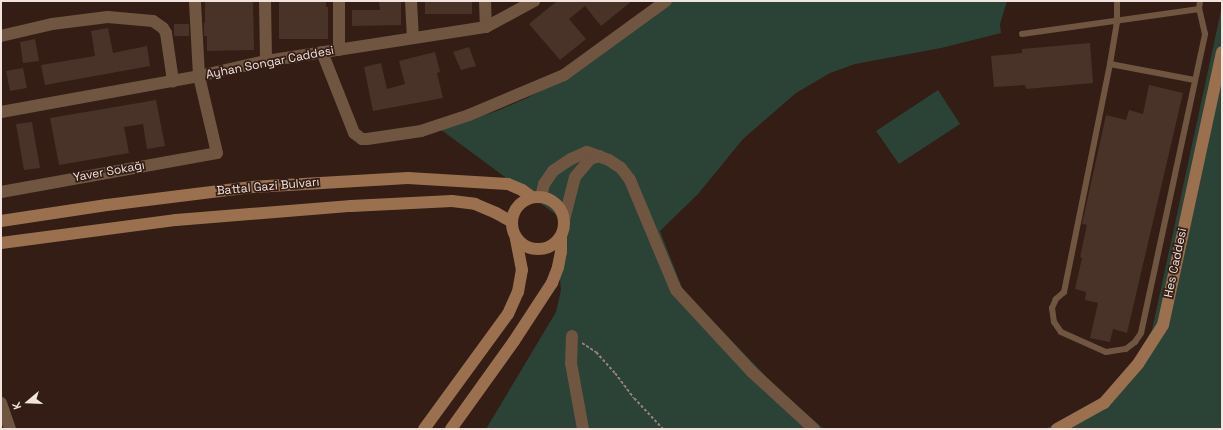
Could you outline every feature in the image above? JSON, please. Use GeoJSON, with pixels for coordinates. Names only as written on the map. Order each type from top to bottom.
{"type":"FeatureCollection","features":[{"type":"Feature","properties":{"kind":"street"},"geometry":{"type":"LineString","coordinates":[[195,1],[199,76]]}},
{"type":"Feature","properties":{"kind":"street"},"geometry":{"type":"LineString","coordinates":[[265,1],[266,61]]}},
{"type":"Feature","properties":{"kind":"street"},"geometry":{"type":"LineString","coordinates":[[338,1],[339,50]]}},
{"type":"Feature","properties":{"kind":"street"},"geometry":{"type":"LineString","coordinates":[[411,1],[413,38]]}},
{"type":"Feature","properties":{"kind":"street"},"geometry":{"type":"LineString","coordinates":[[485,1],[486,27]]}},
{"type":"Feature","properties":{"kind":"street","name":"Ayhan Songar Caddesi"},"geometry":{"type":"LineString","coordinates":[[1,112],[199,76],[266,61],[486,27],[534,1]]}},
{"type":"Feature","properties":{"kind":"street"},"geometry":{"type":"LineString","coordinates":[[322,52],[354,133],[367,139],[421,131],[469,115],[564,75],[666,1]]}},
{"type":"Feature","properties":{"kind":"street"},"geometry":{"type":"LineString","coordinates":[[1,36],[52,24],[108,17],[153,21],[163,28],[166,33],[173,81]]}},
{"type":"Feature","properties":{"kind":"street","name":"Hes Caddesi"},"geometry":{"type":"LineString","coordinates":[[1057,429],[1104,403],[1138,364],[1162,325],[1222,52]]}},
{"type":"Feature","properties":{"kind":"street","name":"Yaver Sokağı"},"geometry":{"type":"LineString","coordinates":[[1,192],[217,152],[199,76]]}},
{"type":"Feature","properties":{"kind":"street"},"geometry":{"type":"LineString","coordinates":[[536,197],[553,171],[571,159],[587,152],[609,160],[621,168],[630,180],[676,290],[752,372],[814,429]]}},
{"type":"Feature","properties":{"kind":"street"},"geometry":{"type":"LineString","coordinates":[[516,238],[530,248],[539,250],[555,244],[561,237],[564,229],[564,220],[575,177],[590,160],[600,156]]}},
{"type":"Feature","properties":{"kind":"street","name":"Battal Gazi Bulvarı"},"geometry":{"type":"LineString","coordinates":[[1,221],[107,205],[252,187],[408,178],[508,184],[536,197]]}},
{"type":"Feature","properties":{"kind":"street"},"geometry":{"type":"LineString","coordinates":[[424,429],[508,314],[518,292],[522,270],[512,222],[518,206],[524,201],[536,197],[556,204],[564,220]]}},
{"type":"Feature","properties":{"kind":"street","name":"Battal Gazi Bulvarı"},"geometry":{"type":"LineString","coordinates":[[1,243],[176,220],[351,206],[452,201],[475,204],[512,222]]}},
{"type":"Feature","properties":{"kind":"street"},"geometry":{"type":"LineString","coordinates":[[451,429],[514,341],[552,283],[562,252],[561,237]]}},
{"type":"Feature","properties":{"kind":"street"},"geometry":{"type":"LineString","coordinates":[[572,336],[571,363],[583,429]]}},
{"type":"Feature","properties":{"kind":"street"},"geometry":{"type":"LineString","coordinates":[[1,403],[10,429]]}},
{"type":"Feature","properties":{"kind":"lane"},"geometry":{"type":"LineString","coordinates":[[1117,1],[1117,22],[1110,64],[1064,292],[1056,299],[1052,308],[1054,322],[1061,332],[1106,352],[1126,349],[1135,342],[1141,333],[1205,34],[1199,9],[1200,1]]}},
{"type":"Feature","properties":{"kind":"lane"},"geometry":{"type":"LineString","coordinates":[[1022,34],[1117,22],[1199,9]]}},
{"type":"Feature","properties":{"kind":"lane"},"geometry":{"type":"LineString","coordinates":[[1110,64],[1195,80]]}},
{"type":"Feature","properties":{"kind":"path"},"geometry":{"type":"LineString","coordinates":[[572,336],[596,352],[615,373],[634,398],[663,429]]}},
{"type":"Feature","properties":{"kind":"green space"},"geometry":{"type":"Polygon","coordinates":[[[672,1],[1007,1],[1000,24],[1001,33],[941,48],[855,64],[830,73],[796,93],[743,139],[698,194],[660,231],[683,290],[780,391],[824,429],[486,429],[556,312],[561,290],[559,269],[566,222],[440,129],[497,111],[527,98],[582,69],[606,49],[672,1]]]}},
{"type":"Feature","properties":{"kind":"green space"},"geometry":{"type":"Polygon","coordinates":[[[1222,6],[1222,429],[1045,429],[1103,397],[1133,361],[1152,330],[1222,6]]]}},
{"type":"Feature","properties":{"kind":"green space"},"geometry":{"type":"Polygon","coordinates":[[[938,90],[960,124],[899,164],[876,131],[938,90]]]}},
{"type":"Feature","properties":{"kind":"building"},"geometry":{"type":"Polygon","coordinates":[[[205,1],[253,1],[254,50],[207,51],[207,36],[204,36],[205,1]]]}},
{"type":"Feature","properties":{"kind":"building"},"geometry":{"type":"Polygon","coordinates":[[[279,1],[326,1],[326,7],[328,7],[328,39],[279,39],[279,1]]]}},
{"type":"Feature","properties":{"kind":"building"},"geometry":{"type":"Polygon","coordinates":[[[379,1],[401,1],[401,25],[352,26],[352,10],[380,10],[379,1]]]}},
{"type":"Feature","properties":{"kind":"building"},"geometry":{"type":"Polygon","coordinates":[[[425,1],[472,1],[472,14],[425,14],[425,1]]]}},
{"type":"Feature","properties":{"kind":"building"},"geometry":{"type":"Polygon","coordinates":[[[557,1],[632,1],[601,26],[585,6],[569,19],[586,39],[560,60],[529,24],[557,1]]]}},
{"type":"Feature","properties":{"kind":"building"},"geometry":{"type":"Polygon","coordinates":[[[174,24],[189,24],[189,36],[174,36],[174,24]]]}},
{"type":"Feature","properties":{"kind":"building"},"geometry":{"type":"Polygon","coordinates":[[[108,28],[113,53],[147,46],[150,66],[45,85],[41,65],[95,56],[91,31],[108,28]]]}},
{"type":"Feature","properties":{"kind":"building"},"geometry":{"type":"Polygon","coordinates":[[[35,39],[39,61],[23,63],[20,42],[35,39]]]}},
{"type":"Feature","properties":{"kind":"building"},"geometry":{"type":"Polygon","coordinates":[[[1090,43],[1093,83],[1026,89],[1025,85],[994,87],[991,56],[1022,53],[1022,49],[1090,43]]]}},
{"type":"Feature","properties":{"kind":"building"},"geometry":{"type":"Polygon","coordinates":[[[469,47],[476,66],[461,70],[453,52],[469,47]]]}},
{"type":"Feature","properties":{"kind":"building"},"geometry":{"type":"Polygon","coordinates":[[[435,52],[440,72],[437,73],[443,98],[373,111],[364,67],[381,63],[387,89],[405,84],[399,61],[435,52]]]}},
{"type":"Feature","properties":{"kind":"building"},"geometry":{"type":"Polygon","coordinates":[[[23,68],[27,88],[10,91],[6,71],[23,68]]]}},
{"type":"Feature","properties":{"kind":"building"},"geometry":{"type":"Polygon","coordinates":[[[1149,85],[1183,93],[1127,333],[1113,329],[1110,342],[1090,338],[1098,303],[1085,300],[1086,292],[1075,289],[1087,225],[1082,224],[1106,115],[1126,120],[1129,110],[1143,114],[1149,85]]]}},
{"type":"Feature","properties":{"kind":"building"},"geometry":{"type":"Polygon","coordinates":[[[156,100],[165,146],[147,149],[143,124],[124,127],[129,153],[59,165],[50,118],[156,100]]]}},
{"type":"Feature","properties":{"kind":"building"},"geometry":{"type":"Polygon","coordinates":[[[32,122],[40,168],[24,170],[16,124],[32,122]]]}}]}
